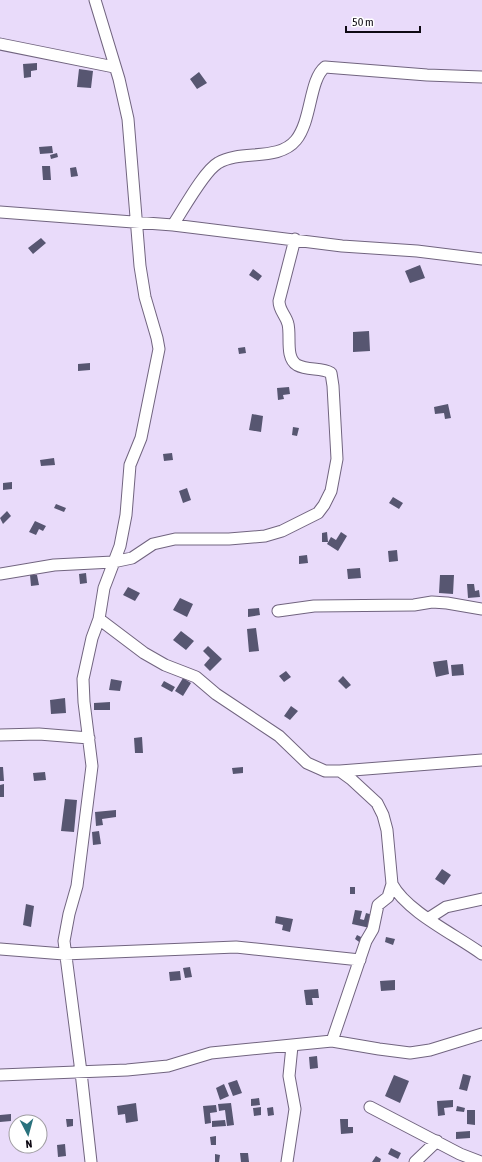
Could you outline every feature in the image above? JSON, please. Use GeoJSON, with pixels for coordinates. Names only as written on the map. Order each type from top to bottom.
{"type":"FeatureCollection","features":[{"type":"Feature","properties":{"kind":"street"},"geometry":{"type":"LineString","coordinates":[[91,1162],[81,1072],[64,954],[66,929],[78,879],[92,766],[84,702],[83,679],[92,638],[99,619],[104,588],[120,546],[126,515],[130,465],[141,438],[159,349],[145,297],[140,266],[128,119],[119,79],[114,67],[95,0]]}},
{"type":"Feature","properties":{"kind":"street"},"geometry":{"type":"LineString","coordinates":[[0,44],[114,67]]}},
{"type":"Feature","properties":{"kind":"street"},"geometry":{"type":"LineString","coordinates":[[173,224],[209,170],[218,162],[278,151],[295,141],[304,128],[318,74],[325,67],[482,77]]}},
{"type":"Feature","properties":{"kind":"street"},"geometry":{"type":"LineString","coordinates":[[0,212],[137,223],[173,224],[342,246],[417,251],[482,259]]}},
{"type":"Feature","properties":{"kind":"street"},"geometry":{"type":"LineString","coordinates":[[0,574],[67,564],[113,562],[136,556],[153,544],[162,541],[189,538],[229,539],[265,536],[299,524],[318,513],[324,505],[335,477],[337,459],[332,375],[327,371],[303,368],[293,362],[290,354],[288,322],[280,305],[281,291],[295,239]]}},
{"type":"Feature","properties":{"kind":"street"},"geometry":{"type":"LineString","coordinates":[[278,611],[314,606],[414,605],[432,602],[482,609]]}},
{"type":"Feature","properties":{"kind":"street"},"geometry":{"type":"LineString","coordinates":[[99,619],[144,654],[165,665],[196,677],[216,694],[279,736],[307,763],[325,771],[482,760]]}},
{"type":"Feature","properties":{"kind":"street"},"geometry":{"type":"LineString","coordinates":[[0,735],[39,734],[89,738]]}},
{"type":"Feature","properties":{"kind":"street"},"geometry":{"type":"LineString","coordinates":[[332,1041],[360,960],[373,929],[378,906],[388,897],[392,884],[387,830],[383,815],[377,803],[352,779],[340,771]]}},
{"type":"Feature","properties":{"kind":"street"},"geometry":{"type":"LineString","coordinates":[[392,884],[402,898],[482,954]]}},
{"type":"Feature","properties":{"kind":"street"},"geometry":{"type":"LineString","coordinates":[[429,918],[446,907],[482,899]]}},
{"type":"Feature","properties":{"kind":"street"},"geometry":{"type":"LineString","coordinates":[[0,950],[64,954],[236,947],[360,960]]}},
{"type":"Feature","properties":{"kind":"street"},"geometry":{"type":"LineString","coordinates":[[0,1075],[81,1072],[168,1066],[211,1054],[332,1041],[410,1053],[430,1050],[482,1034]]}},
{"type":"Feature","properties":{"kind":"street"},"geometry":{"type":"LineString","coordinates":[[287,1162],[295,1109],[289,1076],[292,1046]]}},
{"type":"Feature","properties":{"kind":"street"},"geometry":{"type":"LineString","coordinates":[[370,1107],[460,1154],[481,1162]]}},
{"type":"Feature","properties":{"kind":"street"},"geometry":{"type":"LineString","coordinates":[[415,1162],[437,1141]]}},
{"type":"Feature","properties":{"kind":"building"},"geometry":{"type":"Polygon","coordinates":[[[37,63],[37,70],[31,71],[31,77],[24,78],[23,64],[37,63]]]}},
{"type":"Feature","properties":{"kind":"building"},"geometry":{"type":"Polygon","coordinates":[[[79,69],[93,71],[91,88],[77,87],[79,69]]]}},
{"type":"Feature","properties":{"kind":"building"},"geometry":{"type":"Polygon","coordinates":[[[199,72],[207,83],[197,89],[190,79],[199,72]]]}},
{"type":"Feature","properties":{"kind":"building"},"geometry":{"type":"Polygon","coordinates":[[[52,146],[53,153],[40,154],[39,147],[52,146]]]}},
{"type":"Feature","properties":{"kind":"building"},"geometry":{"type":"Polygon","coordinates":[[[57,153],[58,157],[51,159],[50,155],[57,153]]]}},
{"type":"Feature","properties":{"kind":"building"},"geometry":{"type":"Polygon","coordinates":[[[42,166],[50,166],[51,180],[43,180],[42,166]]]}},
{"type":"Feature","properties":{"kind":"building"},"geometry":{"type":"Polygon","coordinates":[[[76,167],[78,176],[71,177],[70,168],[76,167]]]}},
{"type":"Feature","properties":{"kind":"building"},"geometry":{"type":"Polygon","coordinates":[[[41,238],[46,243],[33,254],[28,248],[41,238]]]}},
{"type":"Feature","properties":{"kind":"building"},"geometry":{"type":"Polygon","coordinates":[[[420,265],[425,278],[410,283],[405,271],[420,265]]]}},
{"type":"Feature","properties":{"kind":"building"},"geometry":{"type":"Polygon","coordinates":[[[253,269],[262,276],[258,281],[249,275],[253,269]]]}},
{"type":"Feature","properties":{"kind":"building"},"geometry":{"type":"Polygon","coordinates":[[[369,331],[370,351],[353,352],[353,332],[369,331]]]}},
{"type":"Feature","properties":{"kind":"building"},"geometry":{"type":"Polygon","coordinates":[[[245,347],[246,353],[239,354],[238,348],[245,347]]]}},
{"type":"Feature","properties":{"kind":"building"},"geometry":{"type":"Polygon","coordinates":[[[90,363],[90,370],[78,371],[78,364],[90,363]]]}},
{"type":"Feature","properties":{"kind":"building"},"geometry":{"type":"Polygon","coordinates":[[[289,387],[290,394],[283,395],[284,399],[278,400],[277,388],[289,387]]]}},
{"type":"Feature","properties":{"kind":"building"},"geometry":{"type":"Polygon","coordinates":[[[448,404],[451,418],[445,419],[444,413],[435,414],[434,407],[448,404]]]}},
{"type":"Feature","properties":{"kind":"building"},"geometry":{"type":"Polygon","coordinates":[[[252,414],[263,416],[261,432],[249,430],[252,414]]]}},
{"type":"Feature","properties":{"kind":"building"},"geometry":{"type":"Polygon","coordinates":[[[293,427],[299,428],[297,436],[292,435],[293,427]]]}},
{"type":"Feature","properties":{"kind":"building"},"geometry":{"type":"Polygon","coordinates":[[[172,453],[173,460],[164,461],[163,454],[172,453]]]}},
{"type":"Feature","properties":{"kind":"building"},"geometry":{"type":"Polygon","coordinates":[[[54,458],[55,465],[41,466],[40,460],[54,458]]]}},
{"type":"Feature","properties":{"kind":"building"},"geometry":{"type":"Polygon","coordinates":[[[12,482],[12,489],[3,490],[3,483],[12,482]]]}},
{"type":"Feature","properties":{"kind":"building"},"geometry":{"type":"Polygon","coordinates":[[[187,488],[191,500],[183,503],[179,491],[187,488]]]}},
{"type":"Feature","properties":{"kind":"building"},"geometry":{"type":"Polygon","coordinates":[[[393,497],[403,503],[399,509],[389,503],[393,497]]]}},
{"type":"Feature","properties":{"kind":"building"},"geometry":{"type":"Polygon","coordinates":[[[56,504],[66,508],[64,512],[54,508],[56,504]]]}},
{"type":"Feature","properties":{"kind":"building"},"geometry":{"type":"Polygon","coordinates":[[[7,511],[11,516],[3,524],[0,518],[7,511]]]}},
{"type":"Feature","properties":{"kind":"building"},"geometry":{"type":"Polygon","coordinates":[[[35,521],[46,526],[43,531],[39,529],[36,535],[29,532],[35,521]]]}},
{"type":"Feature","properties":{"kind":"building"},"geometry":{"type":"Polygon","coordinates":[[[327,532],[328,542],[322,542],[322,533],[327,532]]]}},
{"type":"Feature","properties":{"kind":"building"},"geometry":{"type":"Polygon","coordinates":[[[341,532],[347,536],[338,551],[327,544],[331,537],[336,540],[341,532]]]}},
{"type":"Feature","properties":{"kind":"building"},"geometry":{"type":"Polygon","coordinates":[[[397,550],[398,561],[389,562],[388,551],[397,550]]]}},
{"type":"Feature","properties":{"kind":"building"},"geometry":{"type":"Polygon","coordinates":[[[307,555],[308,563],[299,564],[299,556],[307,555]]]}},
{"type":"Feature","properties":{"kind":"building"},"geometry":{"type":"Polygon","coordinates":[[[360,568],[361,578],[348,579],[347,569],[360,568]]]}},
{"type":"Feature","properties":{"kind":"building"},"geometry":{"type":"Polygon","coordinates":[[[86,573],[87,583],[80,584],[79,574],[86,573]]]}},
{"type":"Feature","properties":{"kind":"building"},"geometry":{"type":"Polygon","coordinates":[[[30,575],[37,575],[39,585],[31,586],[30,575]]]}},
{"type":"Feature","properties":{"kind":"building"},"geometry":{"type":"Polygon","coordinates":[[[440,575],[454,575],[453,594],[439,593],[440,575]]]}},
{"type":"Feature","properties":{"kind":"building"},"geometry":{"type":"Polygon","coordinates":[[[467,584],[474,584],[475,591],[479,590],[480,597],[468,598],[467,584]]]}},
{"type":"Feature","properties":{"kind":"building"},"geometry":{"type":"Polygon","coordinates":[[[128,587],[140,593],[135,601],[123,595],[128,587]]]}},
{"type":"Feature","properties":{"kind":"building"},"geometry":{"type":"Polygon","coordinates":[[[180,598],[193,604],[187,617],[173,610],[180,598]]]}},
{"type":"Feature","properties":{"kind":"building"},"geometry":{"type":"Polygon","coordinates":[[[259,608],[260,615],[248,617],[248,609],[259,608]]]}},
{"type":"Feature","properties":{"kind":"building"},"geometry":{"type":"Polygon","coordinates":[[[256,628],[259,651],[249,652],[247,629],[256,628]]]}},
{"type":"Feature","properties":{"kind":"building"},"geometry":{"type":"Polygon","coordinates":[[[181,631],[194,641],[186,650],[173,640],[181,631]]]}},
{"type":"Feature","properties":{"kind":"building"},"geometry":{"type":"Polygon","coordinates":[[[208,646],[222,659],[210,671],[204,665],[210,658],[203,651],[208,646]]]}},
{"type":"Feature","properties":{"kind":"building"},"geometry":{"type":"Polygon","coordinates":[[[447,660],[449,674],[436,677],[433,662],[447,660]]]}},
{"type":"Feature","properties":{"kind":"building"},"geometry":{"type":"Polygon","coordinates":[[[463,664],[464,675],[452,676],[451,665],[463,664]]]}},
{"type":"Feature","properties":{"kind":"building"},"geometry":{"type":"Polygon","coordinates":[[[286,671],[291,677],[284,682],[279,676],[286,671]]]}},
{"type":"Feature","properties":{"kind":"building"},"geometry":{"type":"Polygon","coordinates":[[[343,676],[351,685],[346,689],[338,681],[343,676]]]}},
{"type":"Feature","properties":{"kind":"building"},"geometry":{"type":"Polygon","coordinates":[[[183,678],[191,683],[183,696],[175,691],[183,678]]]}},
{"type":"Feature","properties":{"kind":"building"},"geometry":{"type":"Polygon","coordinates":[[[111,679],[122,681],[120,691],[109,690],[111,679]]]}},
{"type":"Feature","properties":{"kind":"building"},"geometry":{"type":"Polygon","coordinates":[[[164,681],[175,687],[172,692],[161,686],[164,681]]]}},
{"type":"Feature","properties":{"kind":"building"},"geometry":{"type":"Polygon","coordinates":[[[65,698],[66,713],[51,714],[50,700],[65,698]]]}},
{"type":"Feature","properties":{"kind":"building"},"geometry":{"type":"Polygon","coordinates":[[[110,702],[110,710],[94,710],[94,703],[110,702]]]}},
{"type":"Feature","properties":{"kind":"building"},"geometry":{"type":"Polygon","coordinates":[[[291,706],[298,711],[290,720],[284,716],[291,706]]]}},
{"type":"Feature","properties":{"kind":"building"},"geometry":{"type":"Polygon","coordinates":[[[142,737],[143,753],[135,753],[134,738],[142,737]]]}},
{"type":"Feature","properties":{"kind":"building"},"geometry":{"type":"Polygon","coordinates":[[[0,767],[3,767],[4,781],[0,781],[0,767]]]}},
{"type":"Feature","properties":{"kind":"building"},"geometry":{"type":"Polygon","coordinates":[[[243,767],[243,773],[233,774],[232,768],[243,767]]]}},
{"type":"Feature","properties":{"kind":"building"},"geometry":{"type":"Polygon","coordinates":[[[45,772],[46,780],[34,781],[33,773],[45,772]]]}},
{"type":"Feature","properties":{"kind":"building"},"geometry":{"type":"Polygon","coordinates":[[[4,784],[4,797],[0,797],[0,785],[4,784]]]}},
{"type":"Feature","properties":{"kind":"building"},"geometry":{"type":"Polygon","coordinates":[[[65,799],[77,800],[74,832],[61,831],[65,799]]]}},
{"type":"Feature","properties":{"kind":"building"},"geometry":{"type":"Polygon","coordinates":[[[116,810],[116,817],[102,819],[103,825],[96,826],[95,812],[116,810]]]}},
{"type":"Feature","properties":{"kind":"building"},"geometry":{"type":"Polygon","coordinates":[[[99,831],[101,844],[93,845],[92,832],[99,831]]]}},
{"type":"Feature","properties":{"kind":"building"},"geometry":{"type":"Polygon","coordinates":[[[442,869],[451,875],[444,885],[435,879],[442,869]]]}},
{"type":"Feature","properties":{"kind":"building"},"geometry":{"type":"Polygon","coordinates":[[[350,887],[355,887],[355,894],[350,894],[350,887]]]}},
{"type":"Feature","properties":{"kind":"building"},"geometry":{"type":"Polygon","coordinates":[[[26,904],[34,906],[31,927],[23,925],[26,904]]]}},
{"type":"Feature","properties":{"kind":"building"},"geometry":{"type":"Polygon","coordinates":[[[355,910],[362,911],[360,919],[364,920],[366,913],[373,915],[370,928],[352,924],[355,910]]]}},
{"type":"Feature","properties":{"kind":"building"},"geometry":{"type":"Polygon","coordinates":[[[276,916],[293,919],[290,932],[282,930],[283,925],[275,923],[276,916]]]}},
{"type":"Feature","properties":{"kind":"building"},"geometry":{"type":"Polygon","coordinates":[[[357,935],[365,939],[362,944],[355,939],[357,935]]]}},
{"type":"Feature","properties":{"kind":"building"},"geometry":{"type":"Polygon","coordinates":[[[386,937],[395,939],[393,945],[385,942],[386,937]]]}},
{"type":"Feature","properties":{"kind":"building"},"geometry":{"type":"Polygon","coordinates":[[[190,967],[192,977],[185,978],[183,968],[190,967]]]}},
{"type":"Feature","properties":{"kind":"building"},"geometry":{"type":"Polygon","coordinates":[[[180,971],[181,980],[170,981],[169,972],[180,971]]]}},
{"type":"Feature","properties":{"kind":"building"},"geometry":{"type":"Polygon","coordinates":[[[395,980],[395,990],[381,991],[380,981],[395,980]]]}},
{"type":"Feature","properties":{"kind":"building"},"geometry":{"type":"Polygon","coordinates":[[[318,989],[319,998],[312,998],[313,1005],[306,1005],[304,990],[318,989]]]}},
{"type":"Feature","properties":{"kind":"building"},"geometry":{"type":"Polygon","coordinates":[[[317,1056],[318,1068],[310,1069],[309,1057],[317,1056]]]}},
{"type":"Feature","properties":{"kind":"building"},"geometry":{"type":"Polygon","coordinates":[[[463,1074],[471,1076],[467,1091],[459,1089],[463,1074]]]}},
{"type":"Feature","properties":{"kind":"building"},"geometry":{"type":"Polygon","coordinates":[[[394,1075],[409,1081],[400,1103],[385,1096],[394,1075]]]}},
{"type":"Feature","properties":{"kind":"building"},"geometry":{"type":"Polygon","coordinates":[[[237,1080],[242,1093],[233,1096],[228,1083],[237,1080]]]}},
{"type":"Feature","properties":{"kind":"building"},"geometry":{"type":"Polygon","coordinates":[[[224,1084],[229,1096],[220,1100],[216,1088],[224,1084]]]}},
{"type":"Feature","properties":{"kind":"building"},"geometry":{"type":"Polygon","coordinates":[[[259,1098],[260,1105],[251,1106],[251,1099],[259,1098]]]}},
{"type":"Feature","properties":{"kind":"building"},"geometry":{"type":"Polygon","coordinates":[[[453,1100],[453,1107],[444,1108],[445,1115],[438,1116],[437,1101],[453,1100]]]}},
{"type":"Feature","properties":{"kind":"building"},"geometry":{"type":"Polygon","coordinates":[[[136,1103],[138,1121],[126,1123],[125,1114],[118,1115],[117,1106],[136,1103]]]}},
{"type":"Feature","properties":{"kind":"building"},"geometry":{"type":"Polygon","coordinates":[[[231,1103],[234,1125],[227,1126],[225,1110],[219,1111],[218,1104],[231,1103]]]}},
{"type":"Feature","properties":{"kind":"building"},"geometry":{"type":"Polygon","coordinates":[[[216,1105],[217,1112],[210,1113],[211,1123],[205,1124],[203,1106],[216,1105]]]}},
{"type":"Feature","properties":{"kind":"building"},"geometry":{"type":"Polygon","coordinates":[[[457,1106],[465,1108],[464,1112],[456,1111],[457,1106]]]}},
{"type":"Feature","properties":{"kind":"building"},"geometry":{"type":"Polygon","coordinates":[[[261,1107],[261,1115],[254,1116],[253,1108],[261,1107]]]}},
{"type":"Feature","properties":{"kind":"building"},"geometry":{"type":"Polygon","coordinates":[[[273,1107],[274,1115],[268,1116],[267,1108],[273,1107]]]}},
{"type":"Feature","properties":{"kind":"building"},"geometry":{"type":"Polygon","coordinates":[[[467,1110],[475,1110],[475,1125],[467,1124],[467,1110]]]}},
{"type":"Feature","properties":{"kind":"building"},"geometry":{"type":"Polygon","coordinates":[[[8,1114],[8,1121],[0,1122],[0,1115],[8,1114]]]}},
{"type":"Feature","properties":{"kind":"building"},"geometry":{"type":"Polygon","coordinates":[[[66,1119],[73,1119],[73,1126],[67,1127],[66,1119]]]}},
{"type":"Feature","properties":{"kind":"building"},"geometry":{"type":"Polygon","coordinates":[[[340,1119],[348,1119],[348,1127],[353,1127],[353,1133],[341,1134],[340,1119]]]}},
{"type":"Feature","properties":{"kind":"building"},"geometry":{"type":"Polygon","coordinates":[[[225,1120],[226,1126],[212,1127],[212,1121],[225,1120]]]}},
{"type":"Feature","properties":{"kind":"building"},"geometry":{"type":"Polygon","coordinates":[[[470,1131],[470,1138],[456,1139],[456,1132],[470,1131]]]}},
{"type":"Feature","properties":{"kind":"building"},"geometry":{"type":"Polygon","coordinates":[[[216,1136],[216,1145],[211,1145],[210,1137],[216,1136]]]}},
{"type":"Feature","properties":{"kind":"building"},"geometry":{"type":"Polygon","coordinates":[[[65,1144],[66,1156],[58,1157],[57,1145],[65,1144]]]}},
{"type":"Feature","properties":{"kind":"building"},"geometry":{"type":"Polygon","coordinates":[[[391,1148],[401,1153],[398,1159],[388,1154],[391,1148]]]}},
{"type":"Feature","properties":{"kind":"building"},"geometry":{"type":"Polygon","coordinates":[[[240,1153],[248,1153],[249,1162],[241,1162],[240,1153]]]}},
{"type":"Feature","properties":{"kind":"building"},"geometry":{"type":"Polygon","coordinates":[[[215,1154],[220,1155],[219,1162],[215,1162],[215,1154]]]}},
{"type":"Feature","properties":{"kind":"building"},"geometry":{"type":"Polygon","coordinates":[[[376,1156],[381,1159],[380,1162],[372,1162],[376,1156]]]}}]}
